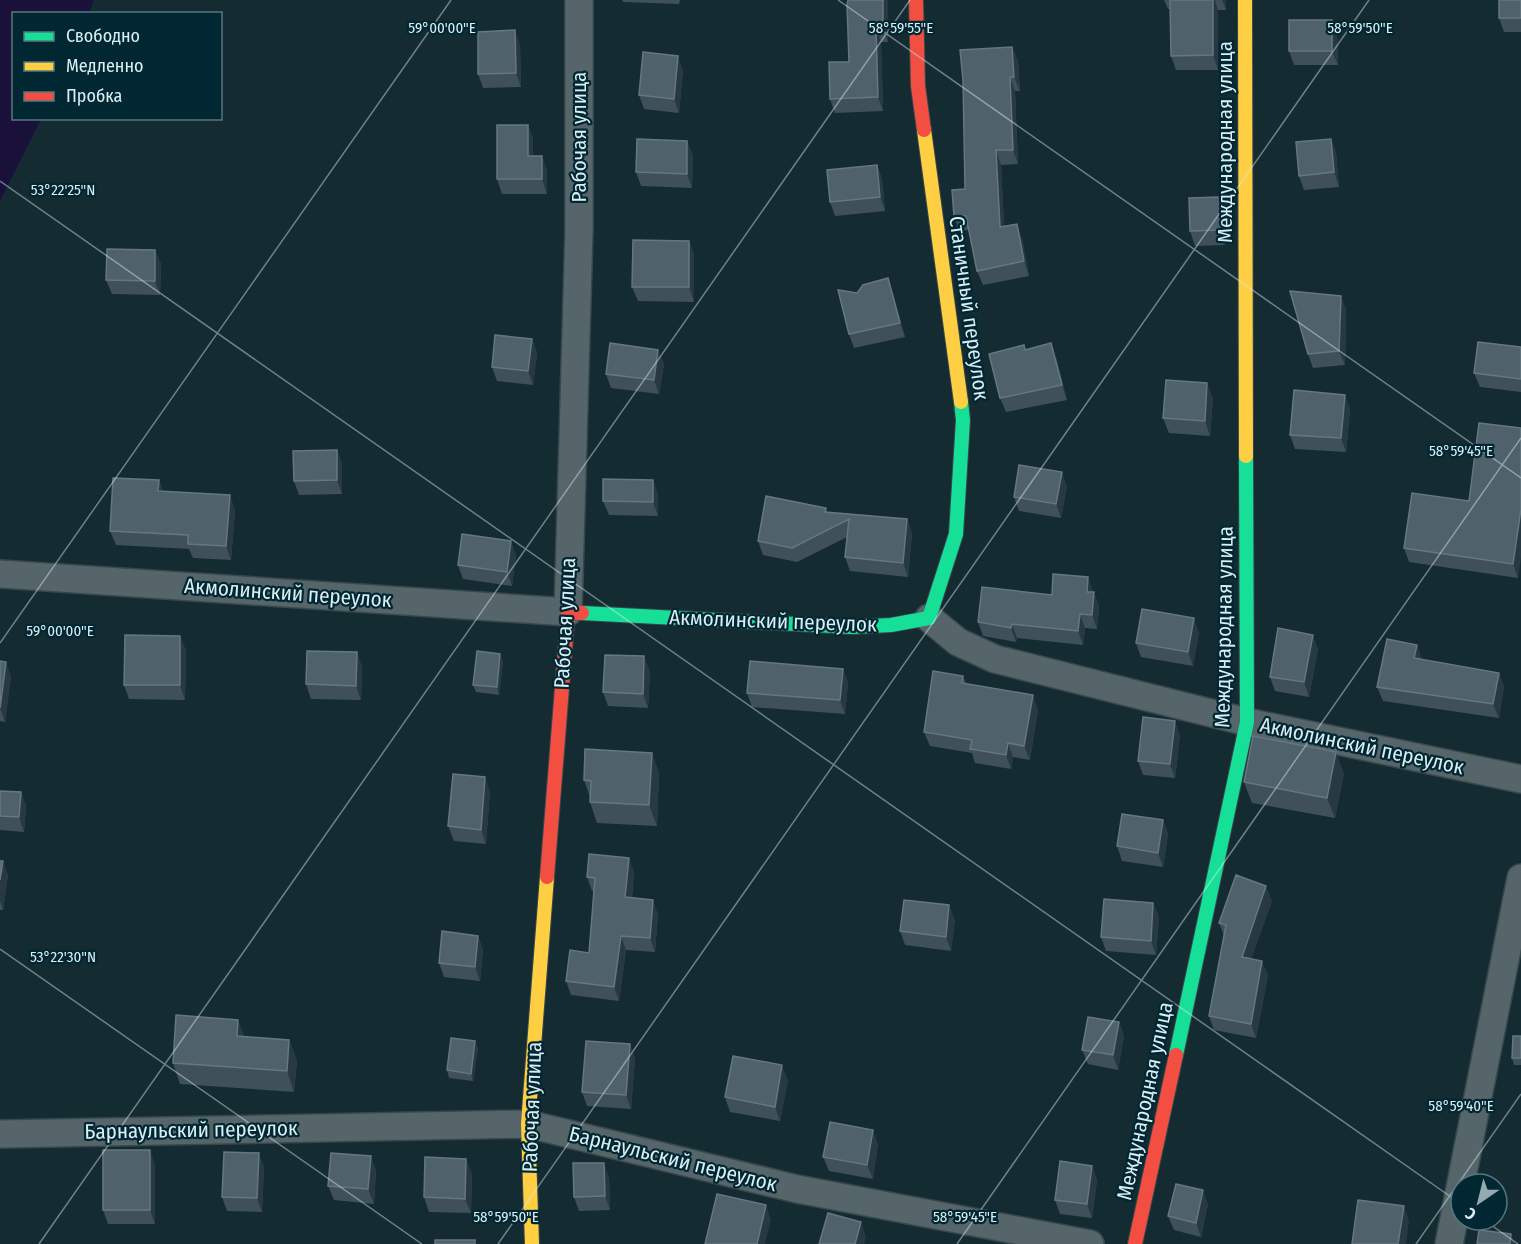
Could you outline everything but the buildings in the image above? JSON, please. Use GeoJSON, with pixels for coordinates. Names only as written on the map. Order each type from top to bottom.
{"type":"FeatureCollection","features":[{"type":"Feature","properties":{"kind":"street","name":"Рабочая улица"},"geometry":{"type":"LineString","coordinates":[[532,1244],[528,1124],[568,612],[579,230],[579,0]]}},
{"type":"Feature","properties":{"kind":"street","name":"Станичный переулок"},"geometry":{"type":"LineString","coordinates":[[916,0],[918,86],[963,420],[956,534],[928,618]]}},
{"type":"Feature","properties":{"kind":"street","name":"Международная улица"},"geometry":{"type":"LineString","coordinates":[[1136,1244],[1247,722],[1245,0]]}},
{"type":"Feature","properties":{"kind":"street","name":"Акмолинский переулок"},"geometry":{"type":"LineString","coordinates":[[0,574],[568,612],[852,627],[891,626],[928,618],[958,642],[995,659],[1247,722],[1521,779]]}},
{"type":"Feature","properties":{"kind":"street"},"geometry":{"type":"LineString","coordinates":[[1449,1244],[1521,878]]}},
{"type":"Feature","properties":{"kind":"street","name":"Барнаульский переулок"},"geometry":{"type":"LineString","coordinates":[[0,1134],[528,1124],[796,1189],[1090,1244]]}},
{"type":"Feature","properties":{"kind":"shaded area"},"geometry":{"type":"Polygon","coordinates":[[[0,0],[94,0],[89,12],[12,12],[12,120],[40,120],[0,201],[0,0]]]}},
{"type":"Feature","properties":{"kind":"traffic: fast"},"geometry":{"type":"LineString","coordinates":[[582,613],[852,627],[891,625],[929,618],[956,534],[963,420],[961,402]]}},
{"type":"Feature","properties":{"kind":"traffic: fast"},"geometry":{"type":"LineString","coordinates":[[1176,1055],[1247,722],[1246,456]]}},
{"type":"Feature","properties":{"kind":"traffic: slow"},"geometry":{"type":"LineString","coordinates":[[1245,0],[1246,456]]}},
{"type":"Feature","properties":{"kind":"traffic: slow"},"geometry":{"type":"LineString","coordinates":[[924,130],[961,402]]}},
{"type":"Feature","properties":{"kind":"traffic: slow"},"geometry":{"type":"LineString","coordinates":[[532,1244],[528,1124],[547,877]]}},
{"type":"Feature","properties":{"kind":"traffic: jam"},"geometry":{"type":"LineString","coordinates":[[916,0],[918,86],[924,130]]}},
{"type":"Feature","properties":{"kind":"traffic: jam"},"geometry":{"type":"LineString","coordinates":[[547,877],[568,612],[582,613]]}},
{"type":"Feature","properties":{"kind":"traffic: jam"},"geometry":{"type":"LineString","coordinates":[[1135,1244],[1176,1055]]}}]}
